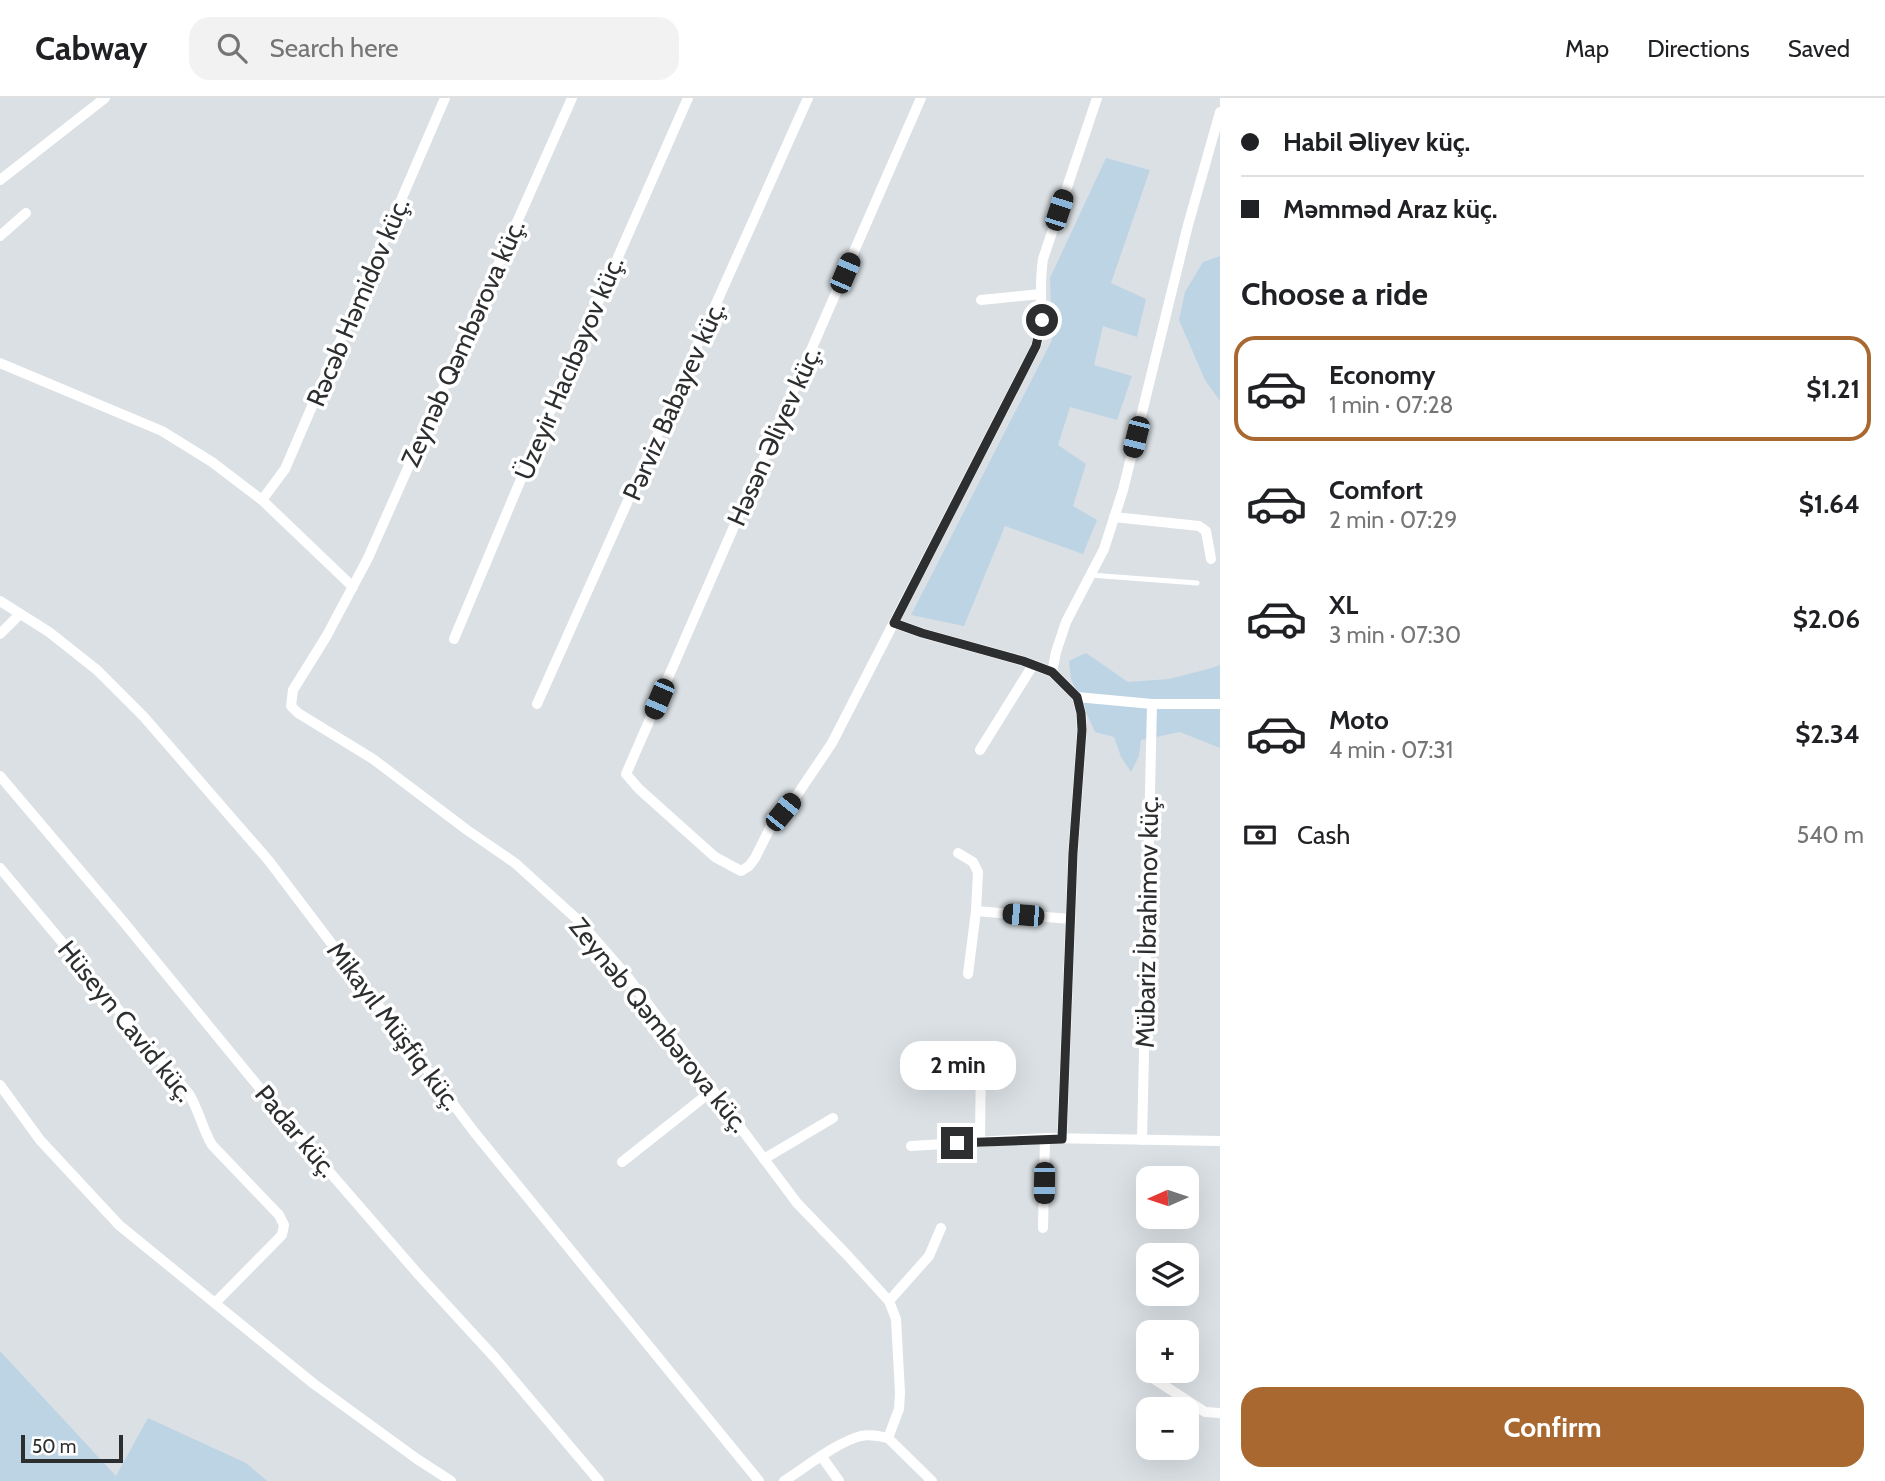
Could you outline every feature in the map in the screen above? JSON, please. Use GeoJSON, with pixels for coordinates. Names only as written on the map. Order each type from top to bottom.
{"type":"FeatureCollection","features":[{"type":"Feature","properties":{"kind":"street"},"geometry":{"type":"LineString","coordinates":[[0,180],[105,98]]}},
{"type":"Feature","properties":{"kind":"street","name":"Rəcəb Həmidov küç."},"geometry":{"type":"LineString","coordinates":[[262,500],[285,469],[445,98]]}},
{"type":"Feature","properties":{"kind":"street","name":"Zeynəb Qəmbərova küç."},"geometry":{"type":"LineString","coordinates":[[572,98],[368,558],[326,637],[293,690],[291,706],[373,759],[515,863],[579,921],[626,976],[797,1203],[890,1301]]}},
{"type":"Feature","properties":{"kind":"street","name":"Üzeyir Hacıbəyov küç."},"geometry":{"type":"LineString","coordinates":[[454,639],[534,448],[688,98]]}},
{"type":"Feature","properties":{"kind":"street","name":"Pərviz Babayev küç."},"geometry":{"type":"LineString","coordinates":[[537,704],[808,98]]}},
{"type":"Feature","properties":{"kind":"street","name":"Həsən Əliyev küç."},"geometry":{"type":"LineString","coordinates":[[894,623],[832,743],[797,795],[770,828],[755,858],[741,872],[715,857],[639,789],[626,774],[921,98]]}},
{"type":"Feature","properties":{"kind":"street"},"geometry":{"type":"LineString","coordinates":[[1062,1139],[1073,853],[1082,730],[1077,697],[1052,672],[894,623],[1036,346],[1042,320],[1040,275],[1043,259],[1097,98]]}},
{"type":"Feature","properties":{"kind":"street"},"geometry":{"type":"LineString","coordinates":[[1052,672],[1066,622],[1104,550],[1123,490],[1188,225],[1220,112]]}},
{"type":"Feature","properties":{"kind":"street"},"geometry":{"type":"LineString","coordinates":[[0,236],[26,214]]}},
{"type":"Feature","properties":{"kind":"street"},"geometry":{"type":"LineString","coordinates":[[982,300],[1041,294]]}},
{"type":"Feature","properties":{"kind":"street"},"geometry":{"type":"LineString","coordinates":[[0,363],[162,431],[212,462],[262,500],[353,587]]}},
{"type":"Feature","properties":{"kind":"street"},"geometry":{"type":"LineString","coordinates":[[1114,517],[1199,526],[1206,531],[1211,559]]}},
{"type":"Feature","properties":{"kind":"street","name":"Mikayıl Müşfiq küç."},"geometry":{"type":"LineString","coordinates":[[0,601],[49,632],[97,670],[144,717],[269,861],[475,1133],[759,1481]]}},
{"type":"Feature","properties":{"kind":"street"},"geometry":{"type":"LineString","coordinates":[[0,634],[20,614]]}},
{"type":"Feature","properties":{"kind":"street"},"geometry":{"type":"LineString","coordinates":[[980,750],[1033,665]]}},
{"type":"Feature","properties":{"kind":"street"},"geometry":{"type":"LineString","coordinates":[[1077,697],[1152,704],[1220,704]]}},
{"type":"Feature","properties":{"kind":"street","name":"Mübariz İbrahimov küç."},"geometry":{"type":"LineString","coordinates":[[1142,1140],[1152,704]]}},
{"type":"Feature","properties":{"kind":"street","name":"Padar küç."},"geometry":{"type":"LineString","coordinates":[[0,776],[307,1146],[496,1359],[599,1481]]}},
{"type":"Feature","properties":{"kind":"street"},"geometry":{"type":"LineString","coordinates":[[958,853],[974,862],[978,872],[968,974]]}},
{"type":"Feature","properties":{"kind":"street","name":"Hüseyn Cavid küç."},"geometry":{"type":"LineString","coordinates":[[0,868],[189,1094],[197,1106],[205,1134],[212,1144],[279,1215],[284,1225],[282,1234],[215,1303]]}},
{"type":"Feature","properties":{"kind":"street"},"geometry":{"type":"LineString","coordinates":[[976,911],[1070,919]]}},
{"type":"Feature","properties":{"kind":"street"},"geometry":{"type":"LineString","coordinates":[[980,1142],[981,1050]]}},
{"type":"Feature","properties":{"kind":"street"},"geometry":{"type":"LineString","coordinates":[[0,1085],[40,1140],[119,1225],[314,1384],[451,1481]]}},
{"type":"Feature","properties":{"kind":"street"},"geometry":{"type":"LineString","coordinates":[[622,1162],[713,1090]]}},
{"type":"Feature","properties":{"kind":"street"},"geometry":{"type":"LineString","coordinates":[[764,1159],[833,1118]]}},
{"type":"Feature","properties":{"kind":"street"},"geometry":{"type":"LineString","coordinates":[[911,1146],[1045,1138],[1220,1141]]}},
{"type":"Feature","properties":{"kind":"street"},"geometry":{"type":"LineString","coordinates":[[1043,1228],[1045,1138]]}},
{"type":"Feature","properties":{"kind":"street"},"geometry":{"type":"LineString","coordinates":[[888,1438],[899,1409],[900,1393],[897,1319],[890,1301],[929,1256],[941,1228]]}},
{"type":"Feature","properties":{"kind":"street"},"geometry":{"type":"LineString","coordinates":[[1160,1383],[1205,1412],[1220,1413]]}},
{"type":"Feature","properties":{"kind":"street"},"geometry":{"type":"LineString","coordinates":[[785,1481],[846,1441],[874,1435],[888,1438],[932,1481]]}},
{"type":"Feature","properties":{"kind":"street"},"geometry":{"type":"LineString","coordinates":[[822,1457],[838,1481]]}},
{"type":"Feature","properties":{"kind":"lane"},"geometry":{"type":"LineString","coordinates":[[1090,575],[1197,583]]}},
{"type":"Feature","properties":{"kind":"shaded area"},"geometry":{"type":"Polygon","coordinates":[[[1106,158],[1150,170],[1111,283],[1146,299],[1137,337],[1103,326],[1094,365],[1132,376],[1117,420],[1070,407],[1058,445],[1086,464],[1073,506],[1097,520],[1083,554],[1005,526],[964,626],[911,615],[1052,340],[1050,278],[1106,158]]]}},
{"type":"Feature","properties":{"kind":"shaded area"},"geometry":{"type":"Polygon","coordinates":[[[1220,256],[1220,401],[1205,380],[1179,320],[1185,292],[1203,262],[1220,256]]]}},
{"type":"Feature","properties":{"kind":"shaded area"},"geometry":{"type":"Polygon","coordinates":[[[1086,653],[1128,682],[1169,679],[1220,665],[1220,748],[1180,732],[1141,740],[1139,756],[1131,772],[1121,757],[1114,737],[1095,732],[1071,679],[1069,661],[1086,653]]]}},
{"type":"Feature","properties":{"kind":"shaded area"},"geometry":{"type":"Polygon","coordinates":[[[0,1351],[116,1476],[148,1418],[246,1463],[267,1481],[0,1481],[0,1351]]]}},
{"type":"Feature","properties":{"kind":"route"},"geometry":{"type":"LineString","coordinates":[[957,1143],[1062,1139],[1081,713],[1077,697],[1052,672],[894,623],[1036,346],[1042,320]]}}]}
